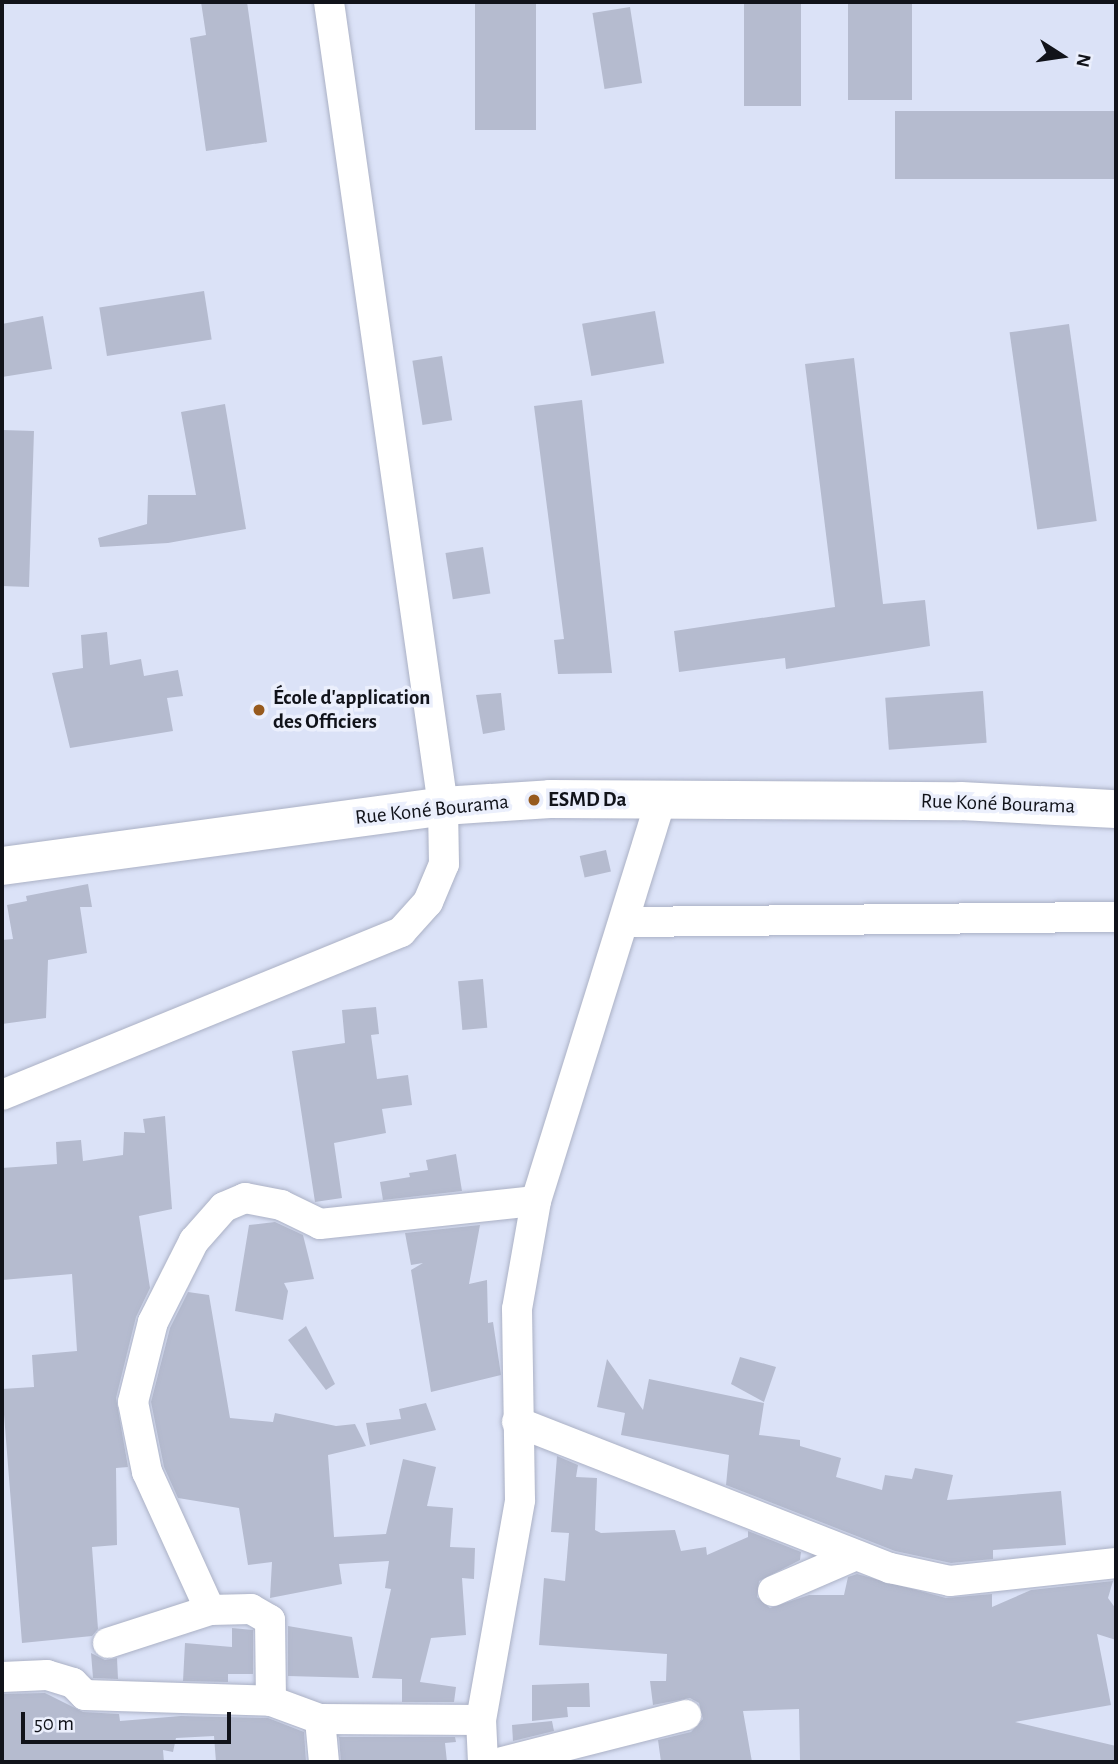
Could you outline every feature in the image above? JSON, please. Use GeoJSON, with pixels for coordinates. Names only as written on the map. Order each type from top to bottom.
{"type":"FeatureCollection","features":[{"type":"Feature","properties":{"kind":"highway","name":"Rue Koné Bourama"},"geometry":{"type":"LineString","coordinates":[[2,866],[443,806],[661,799],[1116,809]]}},
{"type":"Feature","properties":{"kind":"street"},"geometry":{"type":"LineString","coordinates":[[2,1095],[401,932],[428,902],[444,864],[443,806],[328,2]]}},
{"type":"Feature","properties":{"kind":"street"},"geometry":{"type":"LineString","coordinates":[[483,1762],[481,1720],[520,1500],[517,1309],[536,1201],[626,922],[661,799]]}},
{"type":"Feature","properties":{"kind":"street"},"geometry":{"type":"LineString","coordinates":[[626,922],[1116,917]]}},
{"type":"Feature","properties":{"kind":"street"},"geometry":{"type":"LineString","coordinates":[[210,1610],[147,1472],[132,1402],[153,1322],[194,1241],[224,1207],[246,1198],[281,1205],[320,1224],[536,1201]]}},
{"type":"Feature","properties":{"kind":"street"},"geometry":{"type":"LineString","coordinates":[[517,1422],[856,1555],[950,1581],[1116,1563]]}},
{"type":"Feature","properties":{"kind":"street"},"geometry":{"type":"LineString","coordinates":[[773,1591],[856,1555]]}},
{"type":"Feature","properties":{"kind":"street"},"geometry":{"type":"LineString","coordinates":[[108,1643],[210,1610],[251,1609],[270,1620],[271,1701]]}},
{"type":"Feature","properties":{"kind":"street"},"geometry":{"type":"LineString","coordinates":[[2,1677],[47,1675],[73,1683],[85,1695],[271,1701],[320,1719],[481,1720]]}},
{"type":"Feature","properties":{"kind":"street"},"geometry":{"type":"LineString","coordinates":[[502,1762],[686,1715]]}},
{"type":"Feature","properties":{"kind":"street"},"geometry":{"type":"LineString","coordinates":[[320,1719],[324,1762]]}},
{"type":"Feature","properties":{"kind":"building"},"geometry":{"type":"Polygon","coordinates":[[[201,2],[247,2],[267,142],[206,151],[190,38],[206,35],[201,2]]]}},
{"type":"Feature","properties":{"kind":"building"},"geometry":{"type":"Polygon","coordinates":[[[475,2],[536,2],[536,130],[475,130],[475,2]]]}},
{"type":"Feature","properties":{"kind":"building"},"geometry":{"type":"Polygon","coordinates":[[[744,2],[801,2],[801,106],[744,106],[744,2]]]}},
{"type":"Feature","properties":{"kind":"building"},"geometry":{"type":"Polygon","coordinates":[[[848,2],[912,2],[912,100],[848,100],[848,2]]]}},
{"type":"Feature","properties":{"kind":"building"},"geometry":{"type":"Polygon","coordinates":[[[630,7],[642,83],[605,89],[592,13],[630,7]]]}},
{"type":"Feature","properties":{"kind":"building"},"geometry":{"type":"Polygon","coordinates":[[[895,111],[1116,111],[1116,179],[895,179],[895,111]]]}},
{"type":"Feature","properties":{"kind":"building"},"geometry":{"type":"Polygon","coordinates":[[[204,291],[212,339],[107,356],[99,308],[204,291]]]}},
{"type":"Feature","properties":{"kind":"building"},"geometry":{"type":"Polygon","coordinates":[[[655,311],[664,363],[591,376],[582,324],[655,311]]]}},
{"type":"Feature","properties":{"kind":"building"},"geometry":{"type":"Polygon","coordinates":[[[43,316],[52,369],[2,377],[2,324],[43,316]]]}},
{"type":"Feature","properties":{"kind":"building"},"geometry":{"type":"Polygon","coordinates":[[[1069,324],[1097,521],[1037,529],[1010,332],[1069,324]]]}},
{"type":"Feature","properties":{"kind":"building"},"geometry":{"type":"Polygon","coordinates":[[[442,356],[452,420],[423,425],[412,361],[442,356]]]}},
{"type":"Feature","properties":{"kind":"building"},"geometry":{"type":"Polygon","coordinates":[[[854,358],[883,604],[925,600],[930,646],[786,669],[785,658],[679,672],[674,631],[835,607],[805,364],[854,358]]]}},
{"type":"Feature","properties":{"kind":"building"},"geometry":{"type":"Polygon","coordinates":[[[582,400],[612,673],[558,674],[554,640],[564,639],[534,406],[582,400]]]}},
{"type":"Feature","properties":{"kind":"building"},"geometry":{"type":"Polygon","coordinates":[[[225,404],[246,529],[168,543],[100,547],[98,538],[147,524],[148,495],[196,495],[181,412],[225,404]]]}},
{"type":"Feature","properties":{"kind":"building"},"geometry":{"type":"Polygon","coordinates":[[[2,430],[34,431],[29,587],[2,586],[2,430]]]}},
{"type":"Feature","properties":{"kind":"building"},"geometry":{"type":"Polygon","coordinates":[[[483,547],[490,593],[453,599],[445,553],[483,547]]]}},
{"type":"Feature","properties":{"kind":"building"},"geometry":{"type":"Polygon","coordinates":[[[107,632],[110,665],[141,659],[144,676],[178,670],[183,696],[167,698],[173,731],[70,748],[52,673],[83,668],[81,635],[107,632]]]}},
{"type":"Feature","properties":{"kind":"building"},"geometry":{"type":"Polygon","coordinates":[[[983,691],[987,743],[889,750],[885,698],[983,691]]]}},
{"type":"Feature","properties":{"kind":"building"},"geometry":{"type":"Polygon","coordinates":[[[501,693],[505,730],[483,734],[476,695],[501,693]]]}},
{"type":"Feature","properties":{"kind":"building"},"geometry":{"type":"Polygon","coordinates":[[[606,850],[611,871],[585,878],[580,856],[606,850]]]}},
{"type":"Feature","properties":{"kind":"building"},"geometry":{"type":"Polygon","coordinates":[[[88,884],[92,907],[80,907],[87,953],[48,960],[46,1018],[2,1024],[2,940],[13,939],[7,905],[27,901],[26,896],[88,884]]]}},
{"type":"Feature","properties":{"kind":"building"},"geometry":{"type":"Polygon","coordinates":[[[483,979],[487,1028],[462,1030],[458,981],[483,979]]]}},
{"type":"Feature","properties":{"kind":"building"},"geometry":{"type":"Polygon","coordinates":[[[376,1007],[379,1034],[371,1035],[377,1079],[408,1075],[412,1105],[382,1109],[386,1133],[334,1143],[342,1198],[315,1202],[292,1051],[345,1043],[342,1010],[376,1007]]]}},
{"type":"Feature","properties":{"kind":"building"},"geometry":{"type":"Polygon","coordinates":[[[165,1116],[172,1209],[139,1216],[150,1288],[136,1317],[116,1398],[128,1467],[116,1468],[117,1545],[92,1547],[98,1629],[92,1636],[22,1643],[2,1389],[34,1387],[32,1355],[77,1351],[72,1274],[2,1280],[2,1168],[57,1164],[56,1142],[81,1140],[83,1161],[123,1155],[124,1132],[145,1133],[143,1119],[165,1116]]]}},
{"type":"Feature","properties":{"kind":"building"},"geometry":{"type":"Polygon","coordinates":[[[456,1154],[462,1191],[383,1200],[380,1182],[410,1177],[409,1173],[428,1170],[426,1160],[456,1154]]]}},
{"type":"Feature","properties":{"kind":"building"},"geometry":{"type":"Polygon","coordinates":[[[275,1222],[303,1235],[314,1279],[284,1283],[288,1291],[283,1320],[235,1311],[249,1225],[275,1222]]]}},
{"type":"Feature","properties":{"kind":"building"},"geometry":{"type":"Polygon","coordinates":[[[480,1225],[469,1284],[487,1280],[488,1323],[493,1322],[501,1375],[431,1392],[411,1270],[423,1263],[411,1265],[405,1233],[480,1225]]]}},
{"type":"Feature","properties":{"kind":"building"},"geometry":{"type":"Polygon","coordinates":[[[188,1292],[209,1295],[230,1418],[273,1422],[275,1413],[336,1426],[355,1424],[366,1446],[328,1455],[334,1537],[386,1534],[403,1459],[436,1467],[427,1506],[453,1508],[450,1547],[475,1548],[474,1579],[462,1578],[466,1635],[431,1638],[420,1682],[456,1687],[454,1702],[402,1702],[402,1679],[372,1678],[391,1589],[385,1588],[389,1561],[339,1564],[342,1584],[270,1598],[272,1562],[248,1565],[239,1508],[178,1498],[164,1467],[151,1402],[170,1328],[188,1292]]]}},
{"type":"Feature","properties":{"kind":"building"},"geometry":{"type":"Polygon","coordinates":[[[306,1326],[335,1384],[326,1390],[288,1340],[306,1326]]]}},
{"type":"Feature","properties":{"kind":"building"},"geometry":{"type":"Polygon","coordinates":[[[740,1357],[776,1367],[764,1402],[731,1384],[740,1357]]]}},
{"type":"Feature","properties":{"kind":"building"},"geometry":{"type":"Polygon","coordinates":[[[607,1359],[643,1410],[649,1379],[764,1403],[759,1435],[800,1440],[800,1446],[841,1458],[836,1477],[882,1490],[885,1475],[912,1479],[915,1468],[953,1475],[947,1500],[1061,1491],[1066,1545],[993,1550],[993,1559],[951,1563],[895,1551],[726,1485],[729,1455],[621,1435],[625,1413],[597,1407],[607,1359]]]}},
{"type":"Feature","properties":{"kind":"building"},"geometry":{"type":"Polygon","coordinates":[[[426,1403],[436,1430],[370,1445],[366,1423],[401,1419],[399,1409],[426,1403]]]}},
{"type":"Feature","properties":{"kind":"building"},"geometry":{"type":"Polygon","coordinates":[[[557,1456],[578,1465],[576,1477],[597,1478],[595,1530],[601,1533],[675,1530],[681,1551],[706,1547],[707,1555],[748,1537],[748,1531],[801,1552],[800,1560],[759,1581],[757,1597],[770,1608],[809,1595],[844,1595],[848,1577],[857,1574],[946,1598],[992,1594],[992,1607],[1031,1590],[1113,1581],[1108,1598],[1116,1609],[1116,1640],[1097,1634],[1111,1705],[1015,1722],[1116,1746],[1116,1762],[800,1762],[799,1709],[743,1711],[752,1762],[661,1762],[658,1740],[691,1732],[703,1719],[699,1703],[690,1698],[653,1705],[650,1681],[666,1681],[667,1654],[539,1645],[544,1578],[565,1581],[569,1533],[551,1532],[557,1456]]]}},
{"type":"Feature","properties":{"kind":"building"},"geometry":{"type":"Polygon","coordinates":[[[288,1626],[352,1637],[359,1678],[288,1676],[288,1626]]]}},
{"type":"Feature","properties":{"kind":"building"},"geometry":{"type":"Polygon","coordinates":[[[232,1628],[253,1630],[253,1674],[228,1674],[228,1682],[183,1681],[185,1643],[232,1647],[232,1628]]]}},
{"type":"Feature","properties":{"kind":"building"},"geometry":{"type":"Polygon","coordinates":[[[91,1653],[105,1660],[117,1658],[118,1679],[93,1678],[91,1653]]]}},
{"type":"Feature","properties":{"kind":"building"},"geometry":{"type":"Polygon","coordinates":[[[589,1683],[590,1707],[567,1707],[568,1717],[532,1721],[532,1685],[589,1683]]]}},
{"type":"Feature","properties":{"kind":"building"},"geometry":{"type":"Polygon","coordinates":[[[45,1693],[83,1712],[119,1714],[120,1721],[181,1716],[268,1718],[304,1732],[306,1762],[216,1762],[214,1736],[176,1738],[173,1752],[163,1750],[164,1762],[2,1762],[2,1694],[45,1693]]]}},
{"type":"Feature","properties":{"kind":"building"},"geometry":{"type":"Polygon","coordinates":[[[552,1721],[554,1731],[513,1741],[512,1725],[552,1721]]]}},
{"type":"Feature","properties":{"kind":"building"},"geometry":{"type":"Polygon","coordinates":[[[339,1737],[455,1737],[456,1742],[445,1743],[447,1762],[341,1762],[339,1737]]]}},
{"type":"Feature","properties":{"kind":"place","name":"École d'application des Officiers"},"geometry":{"type":"Point","coordinates":[259,710]}},
{"type":"Feature","properties":{"kind":"place","name":"ESMD Da"},"geometry":{"type":"Point","coordinates":[534,800]}}]}
